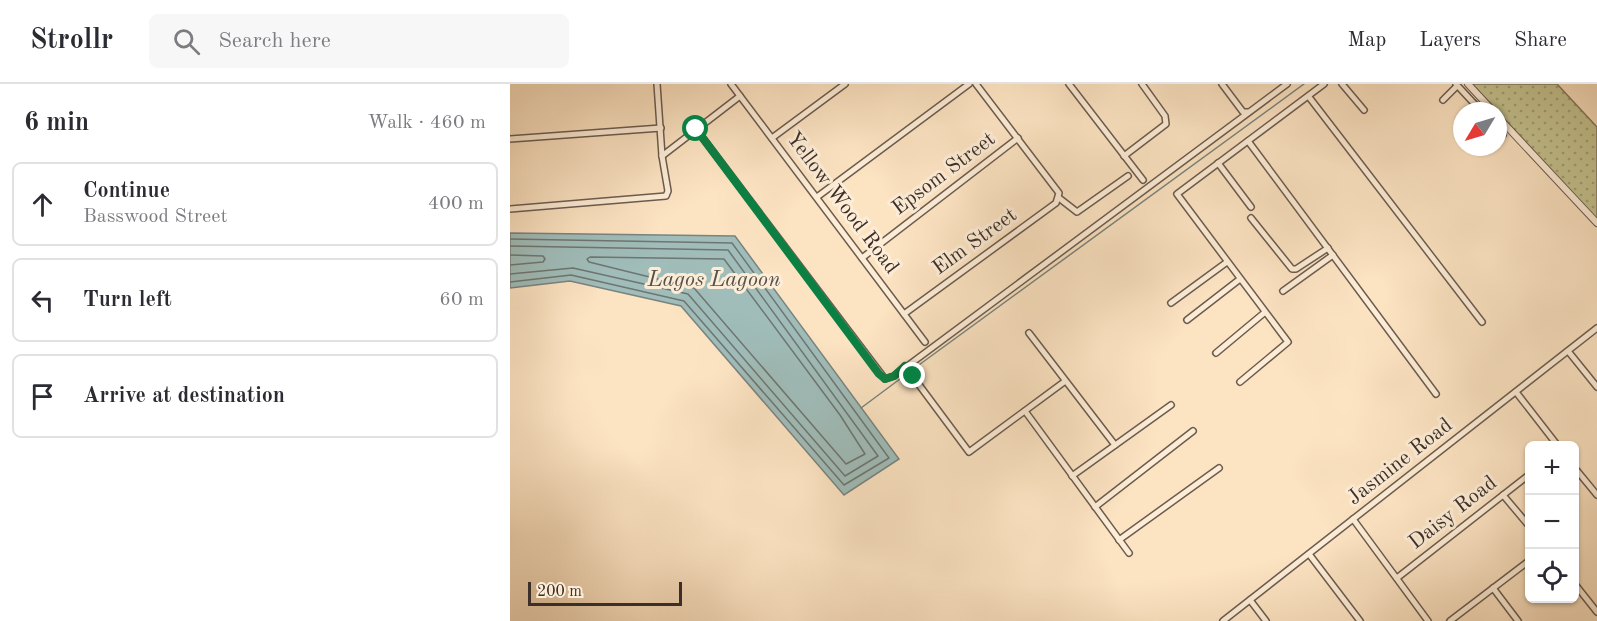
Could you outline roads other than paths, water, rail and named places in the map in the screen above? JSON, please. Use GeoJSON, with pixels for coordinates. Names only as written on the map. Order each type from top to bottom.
{"type":"FeatureCollection","features":[{"type":"Feature","properties":{"kind":"street"},"geometry":{"type":"LineString","coordinates":[[510,210],[662,199],[668,191],[662,156],[657,84]]}},
{"type":"Feature","properties":{"kind":"street","name":"Yellow Wood Road"},"geometry":{"type":"LineString","coordinates":[[731,84],[926,342]]}},
{"type":"Feature","properties":{"kind":"street"},"geometry":{"type":"LineString","coordinates":[[772,138],[845,84]]}},
{"type":"Feature","properties":{"kind":"street"},"geometry":{"type":"LineString","coordinates":[[817,197],[969,84]]}},
{"type":"Feature","properties":{"kind":"street"},"geometry":{"type":"LineString","coordinates":[[976,84],[1059,196],[1077,213],[1128,176]]}},
{"type":"Feature","properties":{"kind":"street"},"geometry":{"type":"LineString","coordinates":[[1070,84],[1143,180]]}},
{"type":"Feature","properties":{"kind":"street"},"geometry":{"type":"LineString","coordinates":[[1124,156],[1166,124],[1166,116],[1142,84]]}},
{"type":"Feature","properties":{"kind":"street"},"geometry":{"type":"LineString","coordinates":[[1221,84],[1243,112],[1248,112]]}},
{"type":"Feature","properties":{"kind":"street"},"geometry":{"type":"LineString","coordinates":[[696,129],[885,379],[906,367],[1286,84]]}},
{"type":"Feature","properties":{"kind":"street"},"geometry":{"type":"LineString","coordinates":[[1240,382],[1288,342],[1177,194],[1324,84]]}},
{"type":"Feature","properties":{"kind":"street"},"geometry":{"type":"LineString","coordinates":[[1342,84],[1364,110]]}},
{"type":"Feature","properties":{"kind":"street"},"geometry":{"type":"LineString","coordinates":[[1468,84],[1485,102]]}},
{"type":"Feature","properties":{"kind":"street"},"geometry":{"type":"LineString","coordinates":[[1443,100],[1456,85],[1472,102]]}},
{"type":"Feature","properties":{"kind":"street"},"geometry":{"type":"LineString","coordinates":[[662,156],[740,96]]}},
{"type":"Feature","properties":{"kind":"street"},"geometry":{"type":"LineString","coordinates":[[1309,97],[1482,322]]}},
{"type":"Feature","properties":{"kind":"street"},"geometry":{"type":"LineString","coordinates":[[1507,127],[1597,224]]}},
{"type":"Feature","properties":{"kind":"street"},"geometry":{"type":"LineString","coordinates":[[510,139],[661,128]]}},
{"type":"Feature","properties":{"kind":"street","name":"Epsom Street"},"geometry":{"type":"LineString","coordinates":[[862,258],[1018,138]]}},
{"type":"Feature","properties":{"kind":"street"},"geometry":{"type":"LineString","coordinates":[[1248,141],[1436,394]]}},
{"type":"Feature","properties":{"kind":"street"},"geometry":{"type":"LineString","coordinates":[[1218,163],[1251,207]]}},
{"type":"Feature","properties":{"kind":"street","name":"Elm Street"},"geometry":{"type":"LineString","coordinates":[[904,314],[1056,203],[1059,196]]}},
{"type":"Feature","properties":{"kind":"street"},"geometry":{"type":"LineString","coordinates":[[1251,218],[1292,268],[1296,269],[1328,248]]}},
{"type":"Feature","properties":{"kind":"street"},"geometry":{"type":"LineString","coordinates":[[1283,291],[1333,255]]}},
{"type":"Feature","properties":{"kind":"street"},"geometry":{"type":"LineString","coordinates":[[1172,303],[1227,262]]}},
{"type":"Feature","properties":{"kind":"street"},"geometry":{"type":"LineString","coordinates":[[1187,320],[1240,279]]}},
{"type":"Feature","properties":{"kind":"street"},"geometry":{"type":"LineString","coordinates":[[1216,353],[1264,313]]}},
{"type":"Feature","properties":{"kind":"street","name":"Jasmine Road"},"geometry":{"type":"LineString","coordinates":[[1223,621],[1597,328]]}},
{"type":"Feature","properties":{"kind":"street"},"geometry":{"type":"LineString","coordinates":[[1029,333],[1064,382],[1115,445]]}},
{"type":"Feature","properties":{"kind":"street"},"geometry":{"type":"LineString","coordinates":[[1568,351],[1597,387]]}},
{"type":"Feature","properties":{"kind":"street"},"geometry":{"type":"LineString","coordinates":[[906,367],[969,452],[1064,382]]}},
{"type":"Feature","properties":{"kind":"street"},"geometry":{"type":"LineString","coordinates":[[1516,392],[1554,441]]}},
{"type":"Feature","properties":{"kind":"street"},"geometry":{"type":"LineString","coordinates":[[1072,476],[1171,405]]}},
{"type":"Feature","properties":{"kind":"street"},"geometry":{"type":"LineString","coordinates":[[1025,411],[1128,553]]}},
{"type":"Feature","properties":{"kind":"street"},"geometry":{"type":"LineString","coordinates":[[1095,507],[1193,431]]}},
{"type":"Feature","properties":{"kind":"street"},"geometry":{"type":"LineString","coordinates":[[1119,540],[1219,468]]}},
{"type":"Feature","properties":{"kind":"street"},"geometry":{"type":"LineString","coordinates":[[1579,471],[1597,495]]}},
{"type":"Feature","properties":{"kind":"street","name":"Daisy Road"},"geometry":{"type":"LineString","coordinates":[[1397,578],[1525,478]]}},
{"type":"Feature","properties":{"kind":"street"},"geometry":{"type":"LineString","coordinates":[[1503,495],[1525,521]]}},
{"type":"Feature","properties":{"kind":"street"},"geometry":{"type":"LineString","coordinates":[[1353,519],[1428,621]]}},
{"type":"Feature","properties":{"kind":"street"},"geometry":{"type":"LineString","coordinates":[[1309,554],[1360,621]]}},
{"type":"Feature","properties":{"kind":"street"},"geometry":{"type":"LineString","coordinates":[[1450,621],[1525,564]]}},
{"type":"Feature","properties":{"kind":"street"},"geometry":{"type":"LineString","coordinates":[[1579,587],[1595,603],[1597,612]]}},
{"type":"Feature","properties":{"kind":"street"},"geometry":{"type":"LineString","coordinates":[[1493,588],[1518,621]]}},
{"type":"Feature","properties":{"kind":"street"},"geometry":{"type":"LineString","coordinates":[[1250,600],[1266,621]]}},
{"type":"Feature","properties":{"kind":"water","name":"Lagos Lagoon"},"geometry":{"type":"Polygon","coordinates":[[[510,233],[735,236],[899,459],[844,495],[681,306],[570,281],[510,288],[510,233]]]}},
{"type":"Feature","properties":{"kind":"waterway"},"geometry":{"type":"LineString","coordinates":[[912,370],[1304,84]]}},
{"type":"Feature","properties":{"kind":"waterway"},"geometry":{"type":"LineString","coordinates":[[861,408],[908,373]]}}]}
